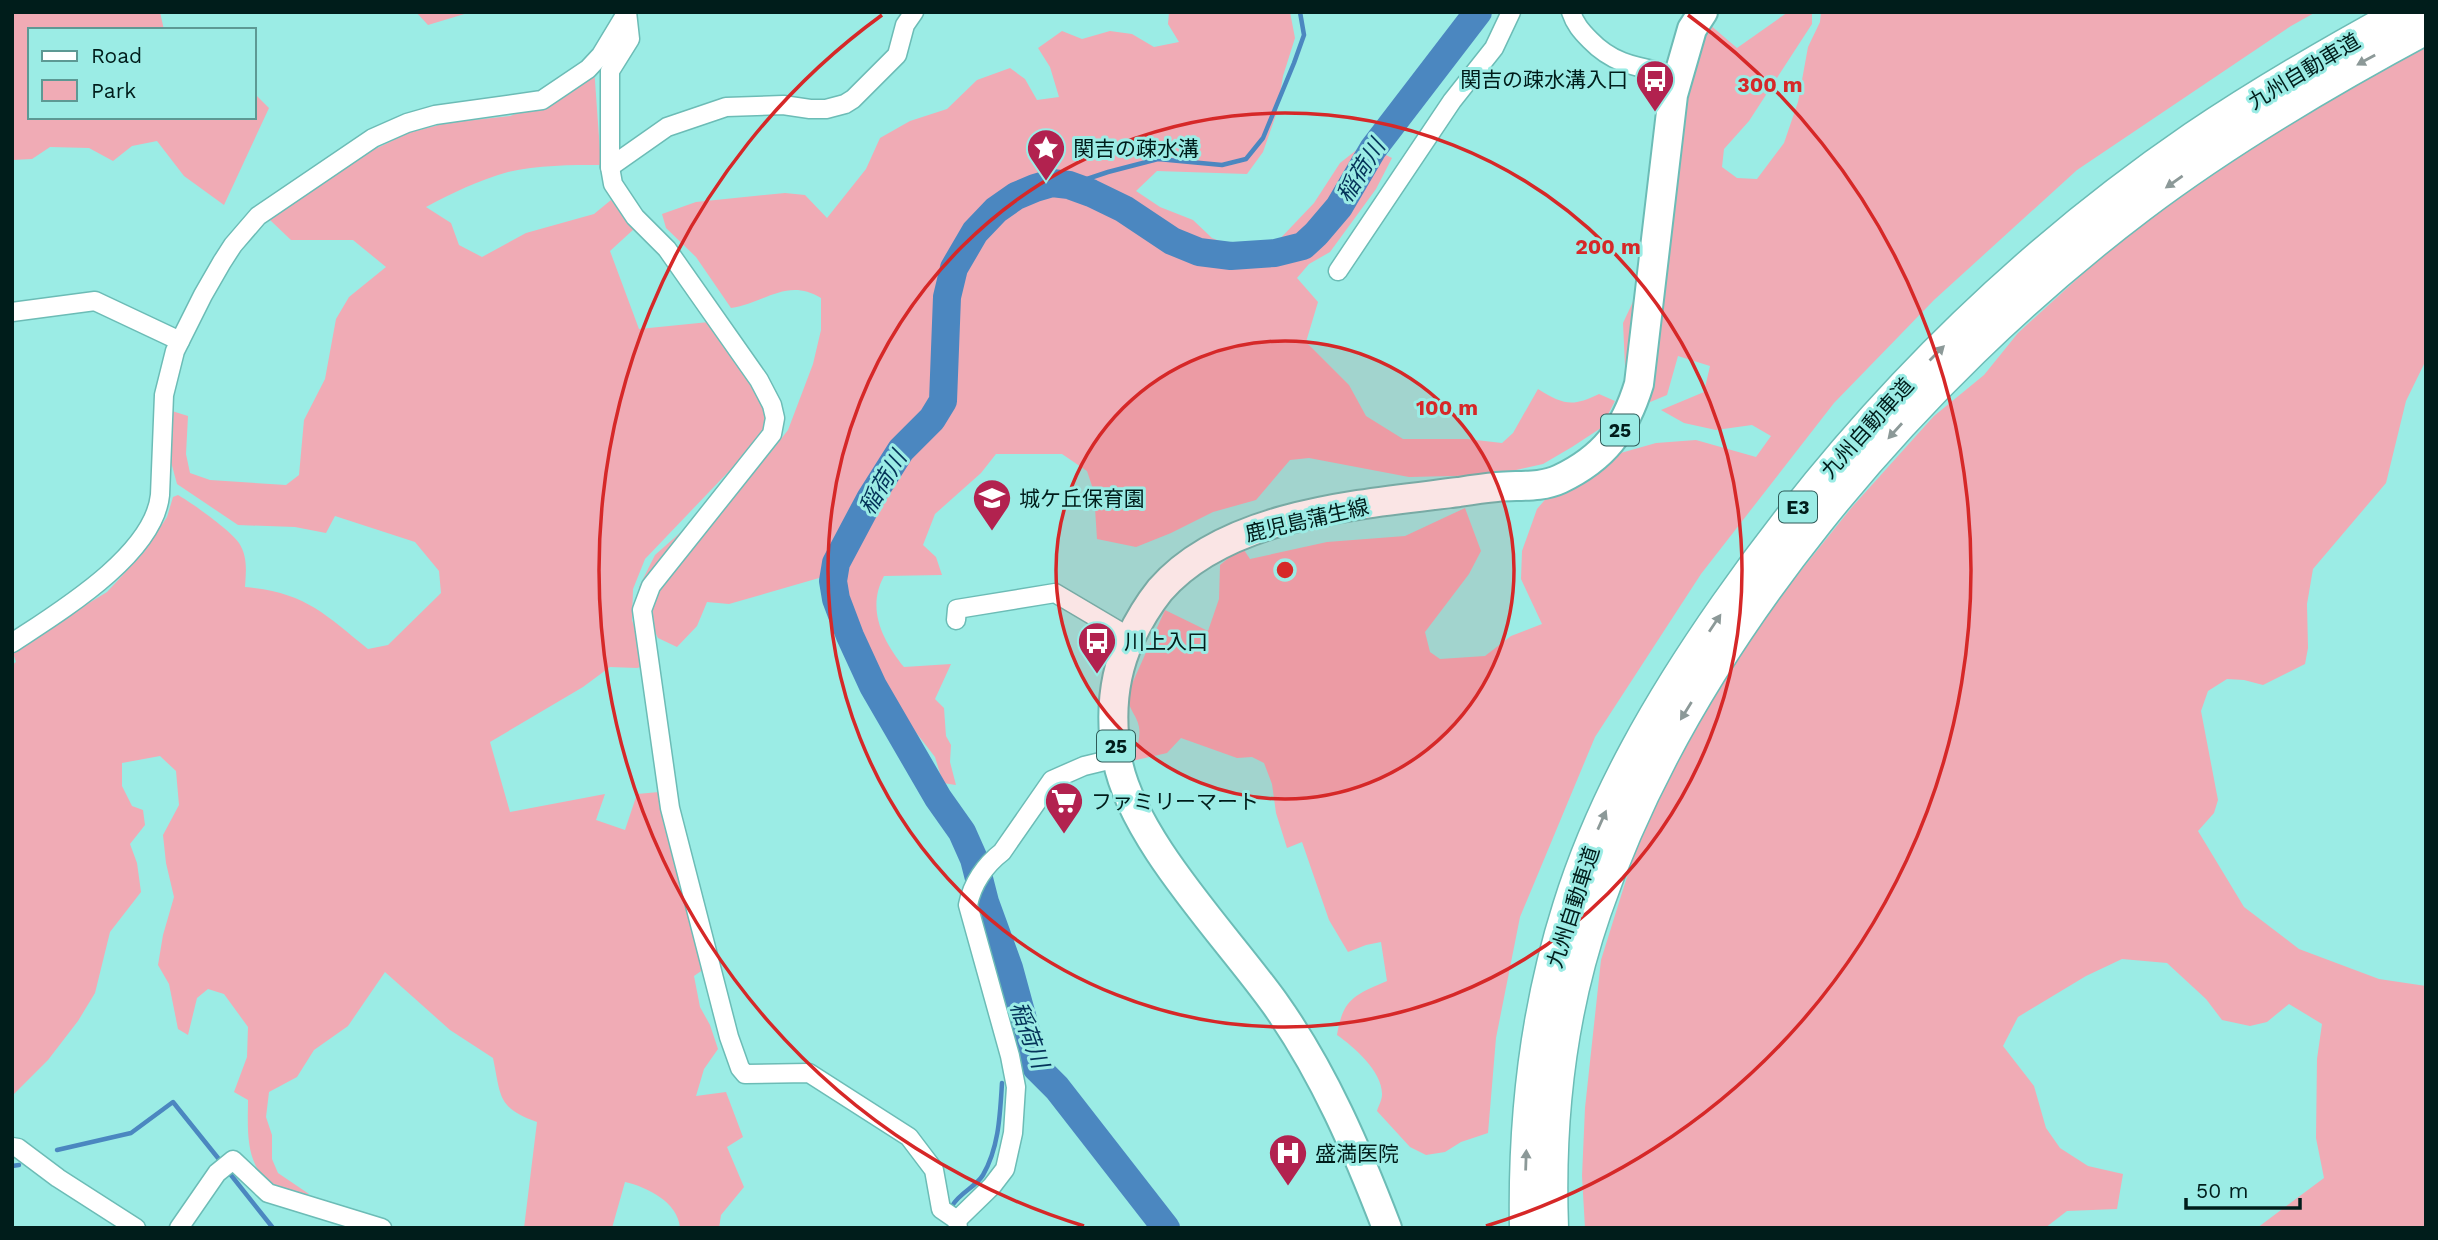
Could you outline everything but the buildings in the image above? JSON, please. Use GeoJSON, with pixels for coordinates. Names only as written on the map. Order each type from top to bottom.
{"type":"FeatureCollection","features":[{"type":"Feature","properties":{"kind":"highway","name":"九州自動車道"},"geometry":{"type":"LineString","coordinates":[[1526,1228],[1527,1132],[1533,1071],[1552,969],[1569,906],[1591,846],[1649,723],[1756,563],[1796,509],[1887,404],[1995,298],[2058,242],[2193,139],[2275,86],[2405,12]]}},
{"type":"Feature","properties":{"kind":"highway","name":"九州自動車道"},"geometry":{"type":"LineString","coordinates":[[1552,1228],[1550,1182],[1558,1076],[1576,977],[1593,914],[1624,836],[1672,734],[1730,642],[1777,576],[1860,470],[1905,420],[2002,323],[2075,258],[2140,206],[2287,106],[2426,28]]}},
{"type":"Feature","properties":{"kind":"main road","name":"鹿児島蒲生線"},"geometry":{"type":"LineString","coordinates":[[1387,1228],[1347,1131],[1325,1086],[1276,1005],[1169,865],[1143,825],[1116,758],[1113,708],[1116,681],[1124,653],[1139,621],[1161,589],[1203,554],[1235,537],[1323,512],[1494,487],[1543,484],[1559,479],[1577,468],[1615,439],[1632,407],[1639,384],[1672,94],[1692,29],[1703,12]]}},
{"type":"Feature","properties":{"kind":"street"},"geometry":{"type":"LineString","coordinates":[[627,12],[630,38],[610,71],[612,184],[641,224],[667,249],[759,380],[772,405],[775,418],[772,434],[651,586],[642,610],[670,808],[729,1037],[740,1068],[745,1074],[809,1073],[909,1137],[934,1171],[941,1209],[958,1224],[1005,1169],[1013,1133],[1016,1087],[1010,1056],[968,905],[971,888],[993,858],[1002,852],[1052,780],[1084,766],[1116,758]]}},
{"type":"Feature","properties":{"kind":"street"},"geometry":{"type":"LineString","coordinates":[[12,643],[58,613],[124,561],[153,522],[159,507],[164,395],[174,351],[233,245],[258,216],[373,138],[407,123],[435,115],[542,100],[588,69],[601,55],[627,12]]}},
{"type":"Feature","properties":{"kind":"street"},"geometry":{"type":"LineString","coordinates":[[610,167],[667,127],[726,107],[783,105],[826,109],[845,104],[897,55],[905,25],[914,12]]}},
{"type":"Feature","properties":{"kind":"street"},"geometry":{"type":"LineString","coordinates":[[1338,271],[1452,101],[1494,48],[1511,12]]}},
{"type":"Feature","properties":{"kind":"street"},"geometry":{"type":"LineString","coordinates":[[1571,12],[1577,27],[1613,60],[1677,75]]}},
{"type":"Feature","properties":{"kind":"street"},"geometry":{"type":"LineString","coordinates":[[12,312],[95,301],[180,341]]}},
{"type":"Feature","properties":{"kind":"street"},"geometry":{"type":"LineString","coordinates":[[956,620],[957,609],[1055,593],[1131,638]]}},
{"type":"Feature","properties":{"kind":"street"},"geometry":{"type":"LineString","coordinates":[[12,1147],[18,1148],[58,1178],[136,1228]]}},
{"type":"Feature","properties":{"kind":"street"},"geometry":{"type":"LineString","coordinates":[[179,1228],[217,1173],[233,1160],[268,1193],[382,1228]]}},
{"type":"Feature","properties":{"kind":"green space"},"geometry":{"type":"Polygon","coordinates":[[[12,12],[160,12],[164,28],[28,28],[28,119],[256,119],[256,95],[269,108],[224,205],[184,176],[157,141],[132,146],[113,161],[89,148],[50,147],[32,159],[12,160],[12,12]]]}},
{"type":"Feature","properties":{"kind":"green space"},"geometry":{"type":"Polygon","coordinates":[[[416,12],[471,12],[428,25],[416,12]]]}},
{"type":"Feature","properties":{"kind":"green space"},"geometry":{"type":"Polygon","coordinates":[[[1169,12],[1290,12],[1295,38],[1283,76],[1277,112],[1263,152],[1247,174],[1157,171],[1136,191],[1160,207],[1193,220],[1212,238],[1237,248],[1275,244],[1314,203],[1340,163],[1364,144],[1392,158],[1376,189],[1330,252],[1309,264],[1297,278],[1318,302],[1306,342],[1349,385],[1366,416],[1403,439],[1467,439],[1502,443],[1513,433],[1538,389],[1568,402],[1582,401],[1599,394],[1615,401],[1601,428],[1543,464],[1494,475],[1409,477],[1309,458],[1290,460],[1256,500],[1213,512],[1136,547],[1097,539],[1094,492],[1087,471],[1062,454],[996,454],[981,473],[935,514],[923,545],[936,557],[942,575],[884,576],[877,600],[879,624],[889,646],[904,667],[951,664],[935,699],[944,708],[946,736],[951,745],[950,762],[956,785],[943,783],[935,757],[911,726],[869,697],[840,638],[825,592],[826,576],[729,604],[707,602],[697,626],[677,647],[658,638],[652,626],[637,612],[639,587],[655,555],[771,452],[788,430],[813,364],[821,330],[821,298],[809,292],[797,290],[776,293],[731,308],[696,257],[666,228],[662,214],[696,202],[785,193],[805,195],[827,218],[866,169],[880,138],[910,121],[947,109],[977,80],[1010,68],[1025,79],[1037,100],[1059,97],[1050,67],[1038,48],[1062,31],[1082,39],[1110,31],[1132,34],[1154,47],[1179,42],[1168,24],[1169,12]]]}},
{"type":"Feature","properties":{"kind":"green space"},"geometry":{"type":"Polygon","coordinates":[[[1788,12],[1812,12],[1812,24],[1749,121],[1724,149],[1722,167],[1737,178],[1757,179],[1784,143],[1798,102],[1808,47],[1820,22],[1821,12],[2316,12],[2291,26],[2077,170],[1934,300],[1834,403],[1701,574],[1595,737],[1520,917],[1496,1038],[1488,1133],[1461,1142],[1445,1152],[1426,1155],[1410,1147],[1377,1111],[1382,1095],[1378,1078],[1359,1053],[1337,1035],[1343,1013],[1352,999],[1387,981],[1381,942],[1348,952],[1329,920],[1302,842],[1287,848],[1276,813],[1272,784],[1264,763],[1252,757],[1237,758],[1181,738],[1167,753],[1132,761],[1139,731],[1127,695],[1165,610],[1208,631],[1219,599],[1220,565],[1242,547],[1250,559],[1327,542],[1405,536],[1465,508],[1481,551],[1469,574],[1425,632],[1430,652],[1440,659],[1485,656],[1511,636],[1542,624],[1521,579],[1522,551],[1537,509],[1556,487],[1603,458],[1656,443],[1696,440],[1756,457],[1771,436],[1752,425],[1716,430],[1684,423],[1661,410],[1704,392],[1710,366],[1678,356],[1667,395],[1643,405],[1629,393],[1623,323],[1638,291],[1691,62],[1709,24],[1737,48],[1788,12]]]}},
{"type":"Feature","properties":{"kind":"green space"},"geometry":{"type":"Polygon","coordinates":[[[2426,44],[2426,360],[2406,401],[2386,483],[2313,569],[2307,604],[2308,648],[2305,664],[2263,685],[2227,679],[2208,691],[2201,711],[2218,800],[2214,813],[2198,831],[2244,907],[2299,949],[2379,979],[2426,986],[2426,1224],[2422,1228],[2257,1228],[2324,1178],[2316,1138],[2317,1059],[2322,1024],[2289,1004],[2267,1022],[2250,1026],[2222,1020],[2206,999],[2167,963],[2122,959],[2086,976],[2018,1017],[2003,1046],[2034,1086],[2046,1128],[2060,1148],[2088,1166],[2123,1174],[2117,1209],[2067,1211],[2045,1228],[1585,1228],[1582,1176],[1585,1108],[1601,960],[1636,848],[1681,741],[1729,660],[1852,507],[1934,416],[1984,375],[2018,333],[2126,234],[2310,109],[2426,44]]]}},
{"type":"Feature","properties":{"kind":"green space"},"geometry":{"type":"Polygon","coordinates":[[[594,67],[601,165],[566,165],[508,172],[466,187],[426,207],[451,223],[459,245],[482,257],[526,233],[594,214],[611,200],[634,229],[610,251],[639,329],[709,322],[754,387],[765,416],[765,428],[753,446],[645,559],[633,589],[632,620],[636,632],[656,652],[660,662],[637,668],[610,667],[583,687],[490,742],[510,812],[605,794],[596,820],[625,830],[637,794],[659,792],[717,960],[694,976],[700,1007],[710,1025],[718,1049],[704,1069],[696,1096],[726,1092],[743,1137],[727,1147],[744,1187],[721,1215],[719,1228],[680,1228],[668,1203],[652,1192],[625,1182],[612,1228],[524,1228],[537,1122],[514,1111],[503,1099],[493,1058],[450,1030],[385,972],[348,1026],[314,1050],[297,1077],[269,1092],[266,1117],[272,1135],[272,1159],[278,1173],[309,1194],[290,1196],[273,1184],[257,1168],[250,1150],[248,1100],[234,1092],[247,1057],[248,1027],[224,994],[208,989],[197,998],[188,1035],[178,1029],[169,984],[158,965],[174,897],[163,835],[179,805],[176,771],[160,756],[122,763],[122,786],[132,806],[143,810],[145,825],[130,844],[137,863],[141,892],[110,932],[95,993],[78,1021],[48,1060],[12,1096],[12,665],[16,662],[12,650],[107,592],[144,552],[167,517],[173,497],[178,495],[219,524],[239,543],[245,559],[245,587],[283,594],[312,606],[368,649],[388,645],[441,593],[439,571],[415,542],[335,516],[326,533],[295,527],[238,525],[177,484],[171,462],[172,411],[188,416],[186,454],[190,473],[210,480],[286,485],[299,475],[304,420],[325,379],[336,319],[349,297],[386,267],[353,240],[291,240],[270,220],[298,200],[324,174],[408,133],[446,123],[510,116],[545,103],[594,67]]]}},
{"type":"Feature","properties":{"kind":"waterway"},"geometry":{"type":"LineString","coordinates":[[1069,185],[1158,159],[1222,165],[1246,159],[1263,138],[1294,63],[1304,35],[1300,12]]}},
{"type":"Feature","properties":{"kind":"waterway","name":"稲荷川"},"geometry":{"type":"LineString","coordinates":[[1166,1228],[1057,1088],[1036,1067],[1009,968],[985,902],[974,859],[962,832],[938,798],[873,686],[836,599],[833,581],[836,563],[870,499],[901,450],[932,419],[943,401],[947,297],[954,268],[975,232],[996,210],[1016,196],[1052,183],[1069,185],[1091,193],[1124,209],[1172,241],[1199,252],[1231,256],[1275,253],[1303,246],[1339,207],[1373,149],[1478,12]]}},
{"type":"Feature","properties":{"kind":"waterway"},"geometry":{"type":"LineString","coordinates":[[1021,1059],[1030,1048]]}},
{"type":"Feature","properties":{"kind":"waterway"},"geometry":{"type":"LineString","coordinates":[[952,1206],[980,1179],[988,1164],[998,1130],[1002,1083]]}},
{"type":"Feature","properties":{"kind":"waterway"},"geometry":{"type":"LineString","coordinates":[[57,1150],[131,1133],[173,1102],[222,1163]]}},
{"type":"Feature","properties":{"kind":"waterway"},"geometry":{"type":"LineString","coordinates":[[12,1166],[19,1165]]}},
{"type":"Feature","properties":{"kind":"waterway"},"geometry":{"type":"LineString","coordinates":[[227,1170],[273,1228]]}},
{"type":"Feature","properties":{"kind":"place","name":"関吉の疎水溝入口"},"geometry":{"type":"Point","coordinates":[1655,113]}},
{"type":"Feature","properties":{"kind":"place","name":"関吉の疎水溝"},"geometry":{"type":"Point","coordinates":[1046,182]}},
{"type":"Feature","properties":{"kind":"place","name":"城ケ丘保育園"},"geometry":{"type":"Point","coordinates":[992,532]}},
{"type":"Feature","properties":{"kind":"place","name":"川上入口"},"geometry":{"type":"Point","coordinates":[1097,675]}},
{"type":"Feature","properties":{"kind":"place","name":"ファミリーマート"},"geometry":{"type":"Point","coordinates":[1064,835]}},
{"type":"Feature","properties":{"kind":"place","name":"盛満医院"},"geometry":{"type":"Point","coordinates":[1288,1187]}}]}
